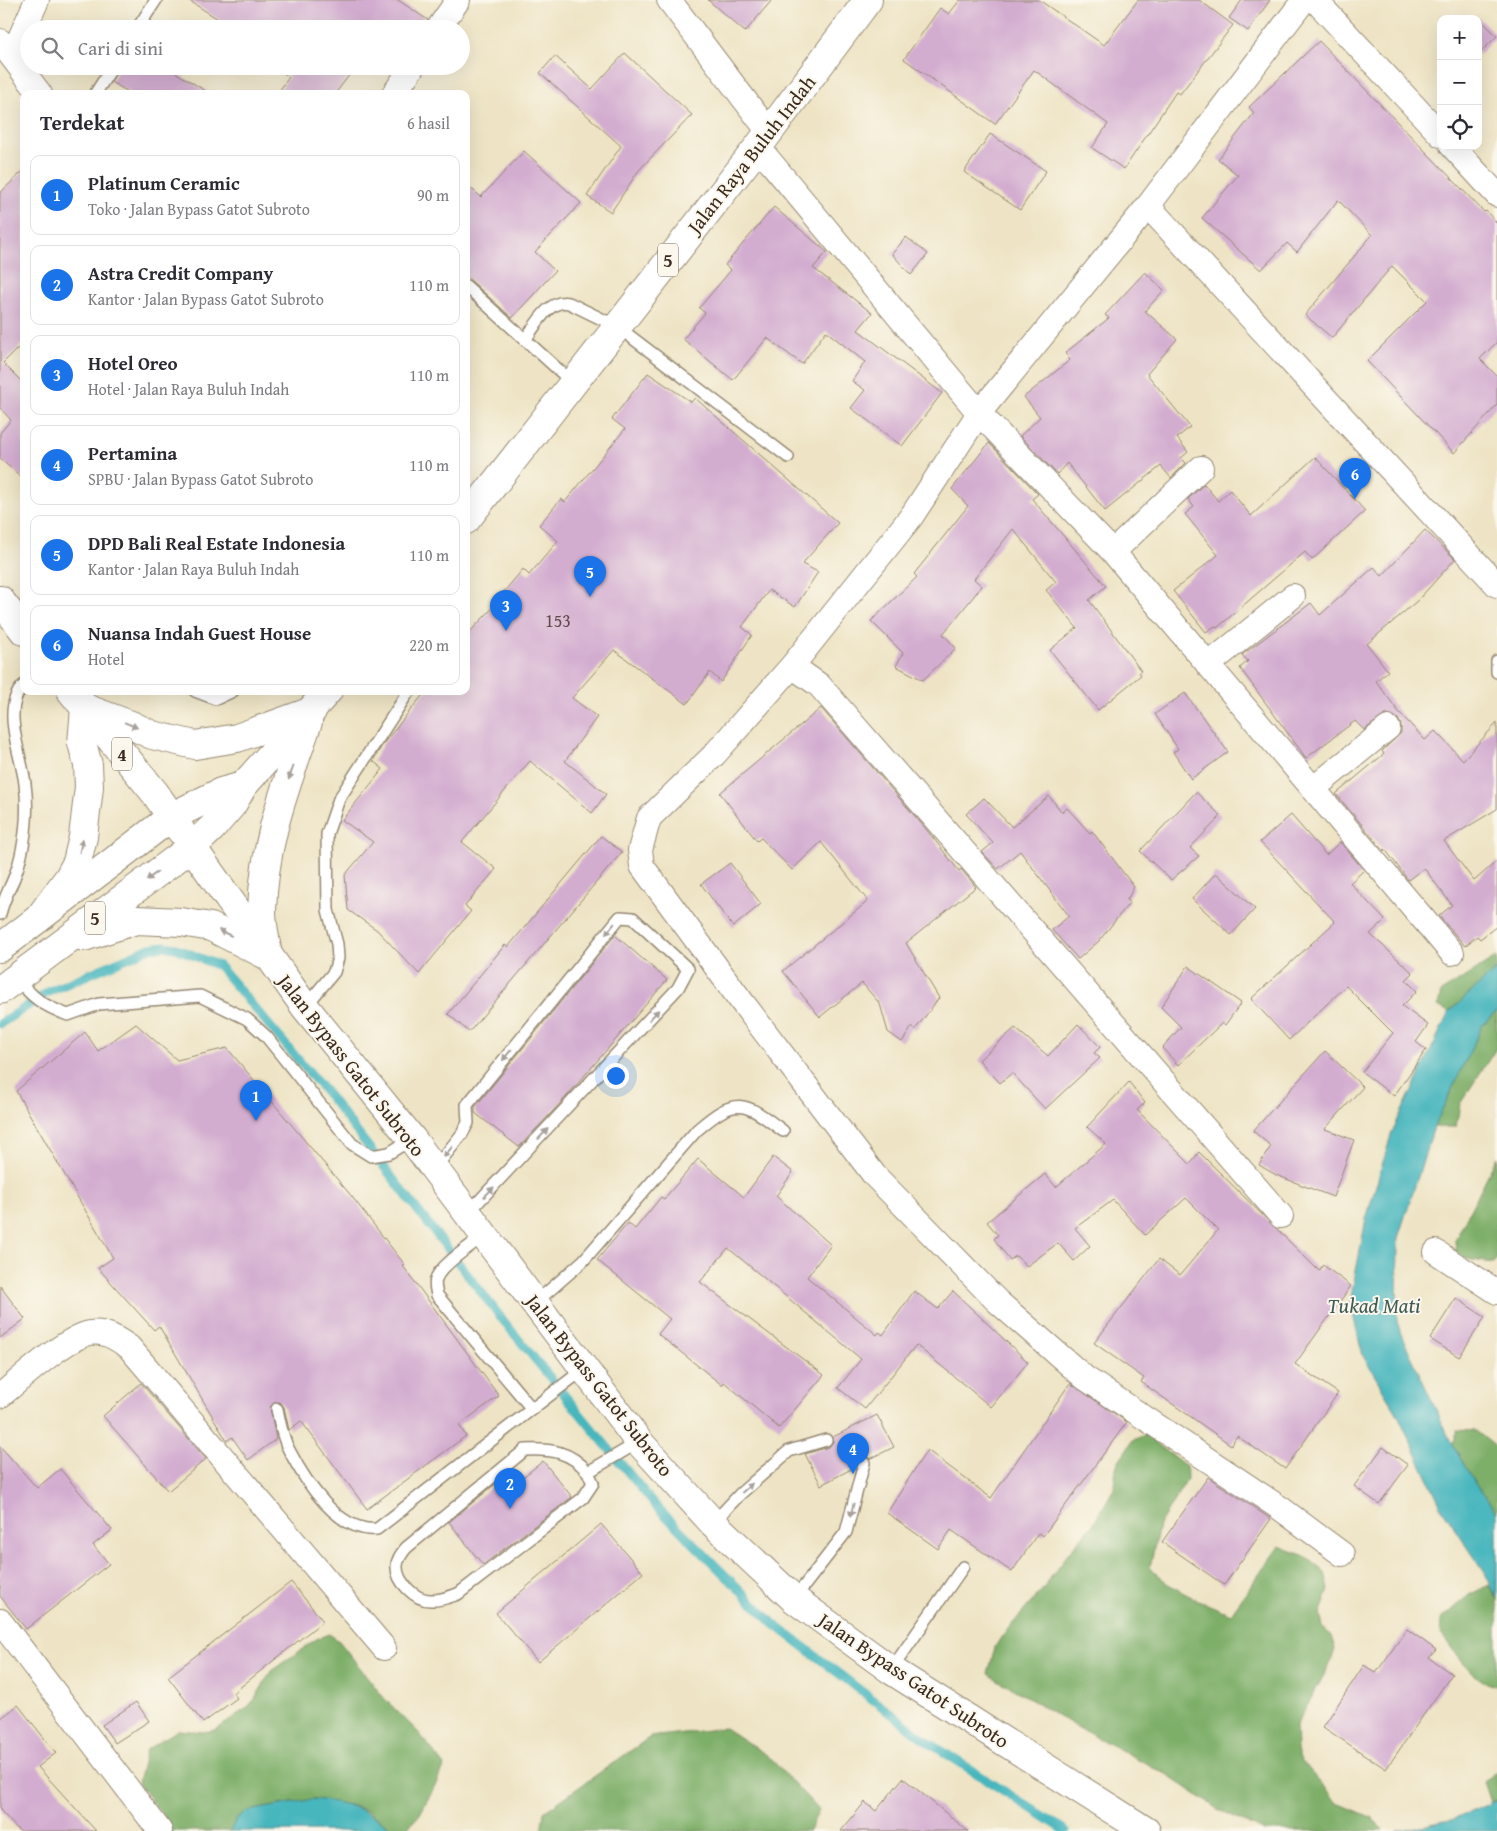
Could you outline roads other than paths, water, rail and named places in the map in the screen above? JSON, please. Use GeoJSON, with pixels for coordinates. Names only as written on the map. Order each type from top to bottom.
{"type":"FeatureCollection","features":[{"type":"Feature","properties":{"kind":"main road","name":"Jalan Raya Buluh Indah"},"geometry":{"type":"LineString","coordinates":[[470,515],[764,140],[868,0]]}},
{"type":"Feature","properties":{"kind":"main road"},"geometry":{"type":"LineString","coordinates":[[78,700],[152,735],[194,745],[237,738],[320,701]]}},
{"type":"Feature","properties":{"kind":"main road"},"geometry":{"type":"LineString","coordinates":[[39,918],[69,877],[77,862],[83,837],[89,786],[88,765],[82,743],[78,700]]}},
{"type":"Feature","properties":{"kind":"main road","name":"4"},"geometry":{"type":"LineString","coordinates":[[78,700],[171,817]]}},
{"type":"Feature","properties":{"kind":"main road"},"geometry":{"type":"LineString","coordinates":[[268,956],[262,912],[270,836],[320,701]]}},
{"type":"Feature","properties":{"kind":"main road","name":"5"},"geometry":{"type":"LineString","coordinates":[[8,984],[192,847],[227,811],[243,786],[320,701]]}},
{"type":"Feature","properties":{"kind":"main road","name":"5"},"geometry":{"type":"LineString","coordinates":[[2,941],[39,918],[171,817],[221,792],[243,786]]}},
{"type":"Feature","properties":{"kind":"main road","name":"Jalan Bypass Gatot Subroto"},"geometry":{"type":"LineString","coordinates":[[171,817],[305,1007],[412,1139],[483,1236],[586,1368],[639,1442],[713,1523],[794,1599],[891,1670],[1146,1831]]}},
{"type":"Feature","properties":{"kind":"main road"},"geometry":{"type":"LineString","coordinates":[[59,946],[136,920],[181,922],[211,928],[268,956]]}},
{"type":"Feature","properties":{"kind":"street"},"geometry":{"type":"LineString","coordinates":[[24,20],[37,0]]}},
{"type":"Feature","properties":{"kind":"street"},"geometry":{"type":"LineString","coordinates":[[444,20],[458,0]]}},
{"type":"Feature","properties":{"kind":"street"},"geometry":{"type":"LineString","coordinates":[[669,0],[764,140],[979,413],[1113,552],[1452,953]]}},
{"type":"Feature","properties":{"kind":"street"},"geometry":{"type":"LineString","coordinates":[[1304,0],[1148,206],[979,413],[911,517],[792,666],[714,755],[649,818],[640,850],[642,866],[742,1002],[875,1176],[997,1301],[1085,1378],[1280,1508],[1342,1554]]}},
{"type":"Feature","properties":{"kind":"street"},"geometry":{"type":"LineString","coordinates":[[1315,0],[1437,131]]}},
{"type":"Feature","properties":{"kind":"street"},"geometry":{"type":"LineString","coordinates":[[20,27],[6,49],[20,68]]}},
{"type":"Feature","properties":{"kind":"street"},"geometry":{"type":"LineString","coordinates":[[26,75],[37,90]]}},
{"type":"Feature","properties":{"kind":"street"},"geometry":{"type":"LineString","coordinates":[[397,90],[407,75]]}},
{"type":"Feature","properties":{"kind":"street"},"geometry":{"type":"LineString","coordinates":[[1456,150],[1497,195]]}},
{"type":"Feature","properties":{"kind":"street"},"geometry":{"type":"LineString","coordinates":[[1148,206],[1497,586]]}},
{"type":"Feature","properties":{"kind":"street"},"geometry":{"type":"LineString","coordinates":[[1113,552],[1201,468]]}},
{"type":"Feature","properties":{"kind":"street"},"geometry":{"type":"LineString","coordinates":[[1208,665],[1293,596]]}},
{"type":"Feature","properties":{"kind":"street"},"geometry":{"type":"LineString","coordinates":[[792,666],[819,685],[1281,1216]]}},
{"type":"Feature","properties":{"kind":"street"},"geometry":{"type":"LineString","coordinates":[[1314,788],[1388,728]]}},
{"type":"Feature","properties":{"kind":"street"},"geometry":{"type":"LineString","coordinates":[[1436,1252],[1497,1292]]}},
{"type":"Feature","properties":{"kind":"street"},"geometry":{"type":"LineString","coordinates":[[0,1396],[71,1341],[90,1333],[112,1335],[129,1347],[384,1648]]}},
{"type":"Feature","properties":{"kind":"street"},"geometry":{"type":"LineString","coordinates":[[0,1621],[160,1831]]}},
{"type":"Feature","properties":{"kind":"lane"},"geometry":{"type":"LineString","coordinates":[[143,20],[156,0]]}},
{"type":"Feature","properties":{"kind":"lane"},"geometry":{"type":"LineString","coordinates":[[98,90],[107,75]]}},
{"type":"Feature","properties":{"kind":"lane"},"geometry":{"type":"LineString","coordinates":[[470,290],[574,384]]}},
{"type":"Feature","properties":{"kind":"lane"},"geometry":{"type":"LineString","coordinates":[[524,340],[553,304],[562,301],[618,327],[788,458]]}},
{"type":"Feature","properties":{"kind":"lane"},"geometry":{"type":"LineString","coordinates":[[1497,661],[1497,672]]}},
{"type":"Feature","properties":{"kind":"lane"},"geometry":{"type":"LineString","coordinates":[[0,914],[14,877],[25,834],[25,784],[13,723],[13,700],[20,688]]}},
{"type":"Feature","properties":{"kind":"lane"},"geometry":{"type":"LineString","coordinates":[[207,695],[216,698],[223,695]]}},
{"type":"Feature","properties":{"kind":"lane"},"geometry":{"type":"LineString","coordinates":[[305,1007],[334,972],[338,958],[337,944],[328,910],[327,834],[338,799],[406,695]]}},
{"type":"Feature","properties":{"kind":"lane"},"geometry":{"type":"LineString","coordinates":[[434,1170],[462,1134],[469,1119],[467,1104],[620,917],[633,918],[688,969],[678,988],[468,1214]]}},
{"type":"Feature","properties":{"kind":"lane"},"geometry":{"type":"LineString","coordinates":[[8,984],[26,991],[44,1006],[68,1014],[99,1004],[200,996],[247,1019],[266,1036],[352,1144],[371,1156],[389,1153],[412,1139]]}},
{"type":"Feature","properties":{"kind":"lane"},"geometry":{"type":"LineString","coordinates":[[535,1303],[583,1261],[697,1130],[717,1113],[737,1106],[754,1109],[783,1131]]}},
{"type":"Feature","properties":{"kind":"lane"},"geometry":{"type":"LineString","coordinates":[[483,1236],[442,1269],[436,1277],[434,1284],[437,1295],[532,1409]]}},
{"type":"Feature","properties":{"kind":"lane"},"geometry":{"type":"LineString","coordinates":[[277,1409],[282,1432],[289,1450],[316,1493],[326,1505],[346,1521],[357,1528],[366,1530],[377,1528],[586,1368]]}},
{"type":"Feature","properties":{"kind":"lane"},"geometry":{"type":"LineString","coordinates":[[713,1523],[740,1494],[789,1451],[826,1440]]}},
{"type":"Feature","properties":{"kind":"lane"},"geometry":{"type":"LineString","coordinates":[[588,1472],[639,1442]]}},
{"type":"Feature","properties":{"kind":"lane"},"geometry":{"type":"LineString","coordinates":[[525,1450],[555,1450],[580,1463],[588,1472],[592,1483],[583,1498],[458,1594],[444,1599],[429,1600],[416,1595],[398,1575],[396,1566],[406,1548],[525,1450]]}},
{"type":"Feature","properties":{"kind":"lane"},"geometry":{"type":"LineString","coordinates":[[794,1599],[846,1532],[864,1463]]}},
{"type":"Feature","properties":{"kind":"lane"},"geometry":{"type":"LineString","coordinates":[[891,1670],[963,1567]]}},
{"type":"Feature","properties":{"kind":"water","name":"Tukad Mati"},"geometry":{"type":"Polygon","coordinates":[[[1497,969],[1497,1011],[1483,1024],[1434,1127],[1398,1238],[1397,1321],[1401,1334],[1452,1444],[1473,1480],[1497,1513],[1497,1599],[1485,1573],[1443,1510],[1398,1415],[1363,1356],[1350,1302],[1366,1219],[1392,1132],[1449,1012],[1497,969]]]}},
{"type":"Feature","properties":{"kind":"water"},"geometry":{"type":"Polygon","coordinates":[[[314,1799],[357,1808],[395,1831],[230,1831],[237,1818],[248,1811],[314,1799]]]}},
{"type":"Feature","properties":{"kind":"water"},"geometry":{"type":"Polygon","coordinates":[[[1497,1800],[1497,1831],[1397,1831],[1455,1819],[1497,1800]]]}},
{"type":"Feature","properties":{"kind":"waterway"},"geometry":{"type":"LineString","coordinates":[[0,1024],[50,991],[150,948],[164,946],[176,948],[219,966],[329,1096],[502,1319],[655,1505],[774,1624],[928,1742],[1066,1831]]}},
{"type":"Feature","properties":{"kind":"place","name":"Nuansa Indah Guest House"},"geometry":{"type":"Point","coordinates":[1355,499]}},
{"type":"Feature","properties":{"kind":"place","name":"DPD Bali Real Estate Indonesia"},"geometry":{"type":"Point","coordinates":[590,597]}},
{"type":"Feature","properties":{"kind":"place","name":"Hotel Oreo"},"geometry":{"type":"Point","coordinates":[506,631]}},
{"type":"Feature","properties":{"kind":"place","name":"Platinum Ceramic"},"geometry":{"type":"Point","coordinates":[256,1121]}},
{"type":"Feature","properties":{"kind":"place","name":"Pertamina"},"geometry":{"type":"Point","coordinates":[853,1474]}},
{"type":"Feature","properties":{"kind":"place","name":"Astra Credit Company"},"geometry":{"type":"Point","coordinates":[510,1509]}}]}
